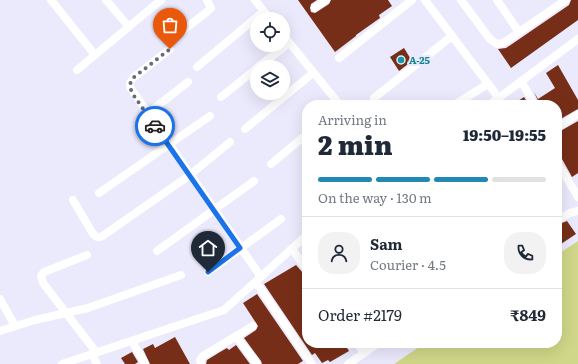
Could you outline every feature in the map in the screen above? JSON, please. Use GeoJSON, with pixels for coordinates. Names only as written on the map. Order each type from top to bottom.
{"type":"FeatureCollection","features":[{"type":"Feature","properties":{"kind":"street"},"geometry":{"type":"LineString","coordinates":[[51,0],[95,55]]}},
{"type":"Feature","properties":{"kind":"street"},"geometry":{"type":"LineString","coordinates":[[106,0],[128,27]]}},
{"type":"Feature","properties":{"kind":"street"},"geometry":{"type":"LineString","coordinates":[[181,32],[208,12],[211,8],[207,0]]}},
{"type":"Feature","properties":{"kind":"street"},"geometry":{"type":"LineString","coordinates":[[197,67],[264,11],[255,0]]}},
{"type":"Feature","properties":{"kind":"street"},"geometry":{"type":"LineString","coordinates":[[315,8],[326,0]]}},
{"type":"Feature","properties":{"kind":"street"},"geometry":{"type":"LineString","coordinates":[[339,58],[412,0]]}},
{"type":"Feature","properties":{"kind":"street"},"geometry":{"type":"LineString","coordinates":[[425,0],[498,97]]}},
{"type":"Feature","properties":{"kind":"street"},"geometry":{"type":"LineString","coordinates":[[461,0],[494,43],[497,44],[503,43],[566,0]]}},
{"type":"Feature","properties":{"kind":"street"},"geometry":{"type":"LineString","coordinates":[[497,0],[519,32]]}},
{"type":"Feature","properties":{"kind":"street"},"geometry":{"type":"LineString","coordinates":[[76,70],[158,1]]}},
{"type":"Feature","properties":{"kind":"street"},"geometry":{"type":"LineString","coordinates":[[374,98],[452,36]]}},
{"type":"Feature","properties":{"kind":"street"},"geometry":{"type":"LineString","coordinates":[[495,100],[578,39]]}},
{"type":"Feature","properties":{"kind":"street"},"geometry":{"type":"LineString","coordinates":[[290,44],[336,100]]}},
{"type":"Feature","properties":{"kind":"street"},"geometry":{"type":"LineString","coordinates":[[170,49],[133,78],[130,83],[132,93],[240,248],[312,364]]}},
{"type":"Feature","properties":{"kind":"street"},"geometry":{"type":"LineString","coordinates":[[268,60],[278,52]]}},
{"type":"Feature","properties":{"kind":"street"},"geometry":{"type":"LineString","coordinates":[[245,130],[314,72]]}},
{"type":"Feature","properties":{"kind":"street"},"geometry":{"type":"LineString","coordinates":[[221,96],[250,74]]}},
{"type":"Feature","properties":{"kind":"street"},"geometry":{"type":"LineString","coordinates":[[520,81],[532,100]]}},
{"type":"Feature","properties":{"kind":"street"},"geometry":{"type":"LineString","coordinates":[[147,114],[188,82]]}},
{"type":"Feature","properties":{"kind":"street"},"geometry":{"type":"LineString","coordinates":[[462,100],[488,84]]}},
{"type":"Feature","properties":{"kind":"street"},"geometry":{"type":"LineString","coordinates":[[562,125],[578,114]]}},
{"type":"Feature","properties":{"kind":"street"},"geometry":{"type":"LineString","coordinates":[[99,193],[210,116]]}},
{"type":"Feature","properties":{"kind":"street"},"geometry":{"type":"LineString","coordinates":[[270,164],[302,139]]}},
{"type":"Feature","properties":{"kind":"street"},"geometry":{"type":"LineString","coordinates":[[73,200],[93,234],[97,237],[101,237],[190,175],[230,142]]}},
{"type":"Feature","properties":{"kind":"street"},"geometry":{"type":"LineString","coordinates":[[562,171],[578,198]]}},
{"type":"Feature","properties":{"kind":"street"},"geometry":{"type":"LineString","coordinates":[[157,251],[254,181]]}},
{"type":"Feature","properties":{"kind":"street"},"geometry":{"type":"LineString","coordinates":[[562,217],[578,211]]}},
{"type":"Feature","properties":{"kind":"street"},"geometry":{"type":"LineString","coordinates":[[208,272],[281,219]]}},
{"type":"Feature","properties":{"kind":"street"},"geometry":{"type":"LineString","coordinates":[[62,364],[224,310],[302,240]]}},
{"type":"Feature","properties":{"kind":"street"},"geometry":{"type":"LineString","coordinates":[[292,249],[302,263]]}},
{"type":"Feature","properties":{"kind":"street"},"geometry":{"type":"LineString","coordinates":[[87,255],[44,272],[41,276],[43,283],[94,353],[97,364]]}},
{"type":"Feature","properties":{"kind":"street"},"geometry":{"type":"LineString","coordinates":[[0,331],[35,320],[105,302],[181,275]]}},
{"type":"Feature","properties":{"kind":"street"},"geometry":{"type":"LineString","coordinates":[[0,299],[15,326]]}},
{"type":"Feature","properties":{"kind":"street"},"geometry":{"type":"LineString","coordinates":[[201,364],[200,360],[203,356],[253,326]]}},
{"type":"Feature","properties":{"kind":"street"},"geometry":{"type":"LineString","coordinates":[[236,336],[257,364]]}},
{"type":"Feature","properties":{"kind":"street"},"geometry":{"type":"LineString","coordinates":[[132,341],[145,364]]}},
{"type":"Feature","properties":{"kind":"street"},"geometry":{"type":"LineString","coordinates":[[360,348],[364,353]]}},
{"type":"Feature","properties":{"kind":"street"},"geometry":{"type":"LineString","coordinates":[[348,364],[372,348]]}},
{"type":"Feature","properties":{"kind":"green space"},"geometry":{"type":"Polygon","coordinates":[[[578,241],[578,364],[394,364],[418,348],[562,348],[562,252],[578,241]]]}},
{"type":"Feature","properties":{"kind":"building"},"geometry":{"type":"Polygon","coordinates":[[[298,0],[317,0],[311,4],[310,8],[311,12],[315,13],[329,4],[331,0],[388,0],[392,6],[379,15],[380,18],[335,52],[298,0]]]}},
{"type":"Feature","properties":{"kind":"building"},"geometry":{"type":"Polygon","coordinates":[[[571,0],[578,0],[578,20],[511,68],[498,49],[506,48],[569,5],[571,0]]]}},
{"type":"Feature","properties":{"kind":"building","name":"A-25"},"geometry":{"type":"Polygon","coordinates":[[[404,48],[412,61],[399,71],[390,57],[404,48]]]}},
{"type":"Feature","properties":{"kind":"building"},"geometry":{"type":"Polygon","coordinates":[[[558,65],[578,100],[578,109],[562,118],[562,100],[538,100],[534,92],[538,99],[555,88],[546,73],[558,65]]]}},
{"type":"Feature","properties":{"kind":"building"},"geometry":{"type":"Polygon","coordinates":[[[578,121],[578,173],[572,177],[562,159],[562,130],[578,121]]]}},
{"type":"Feature","properties":{"kind":"building"},"geometry":{"type":"Polygon","coordinates":[[[567,221],[576,234],[562,243],[562,223],[567,221]]]}},
{"type":"Feature","properties":{"kind":"building"},"geometry":{"type":"Polygon","coordinates":[[[296,265],[302,272],[302,340],[264,284],[296,265]]]}},
{"type":"Feature","properties":{"kind":"building"},"geometry":{"type":"Polygon","coordinates":[[[257,294],[303,361],[298,364],[262,364],[244,338],[256,330],[258,326],[243,303],[257,294]]]}},
{"type":"Feature","properties":{"kind":"building"},"geometry":{"type":"Polygon","coordinates":[[[175,337],[190,364],[150,364],[143,349],[153,344],[155,348],[175,337]]]}},
{"type":"Feature","properties":{"kind":"building"},"geometry":{"type":"Polygon","coordinates":[[[236,345],[250,364],[206,364],[207,360],[227,348],[229,350],[236,345]]]}},
{"type":"Feature","properties":{"kind":"building"},"geometry":{"type":"Polygon","coordinates":[[[307,348],[347,348],[349,351],[330,362],[328,360],[322,363],[315,353],[312,355],[307,348]]]}},
{"type":"Feature","properties":{"kind":"building"},"geometry":{"type":"Polygon","coordinates":[[[132,352],[138,362],[135,364],[125,364],[121,358],[132,352]]]}},
{"type":"Feature","properties":{"kind":"way so far"},"geometry":{"type":"LineString","coordinates":[[155,126],[132,93],[130,83],[133,78],[170,49]]}},
{"type":"Feature","properties":{"kind":"place","name":"A-25"},"geometry":{"type":"Point","coordinates":[401,60]}},
{"type":"Feature","properties":{"kind":"route"},"geometry":{"type":"LineString","coordinates":[[155,126],[240,248],[208,272]]}}]}
